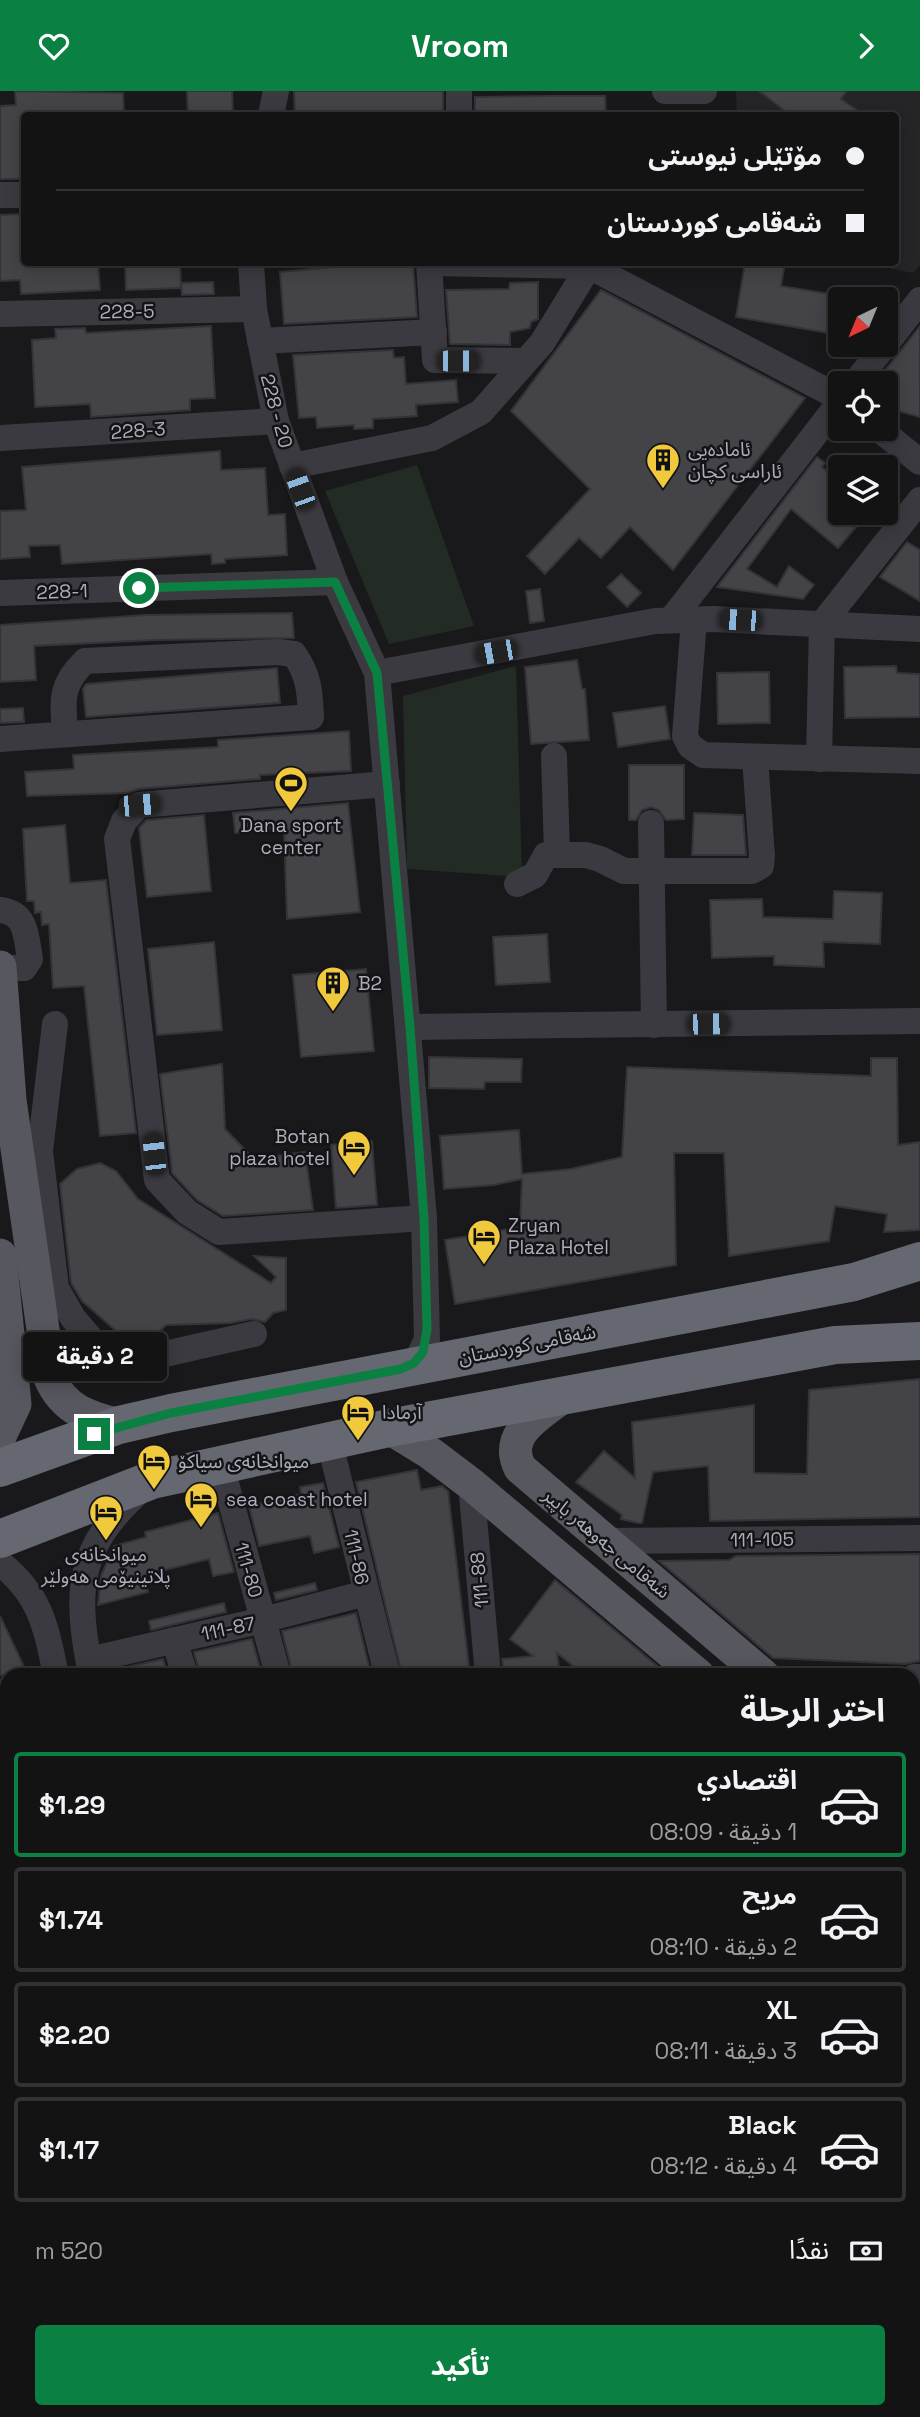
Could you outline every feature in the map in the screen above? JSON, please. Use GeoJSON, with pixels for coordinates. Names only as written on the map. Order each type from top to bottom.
{"type":"FeatureCollection","features":[{"type":"Feature","properties":{"kind":"highway","name":"شەقامی کوردستان"},"geometry":{"type":"LineString","coordinates":[[0,1468],[119,1425],[854,1282],[920,1261]]}},
{"type":"Feature","properties":{"kind":"highway","name":"شەقامی کوردستان"},"geometry":{"type":"LineString","coordinates":[[854,1282],[920,1282]]}},
{"type":"Feature","properties":{"kind":"highway"},"geometry":{"type":"LineString","coordinates":[[0,1539],[152,1480],[329,1440],[835,1345],[920,1324]]}},
{"type":"Feature","properties":{"kind":"highway"},"geometry":{"type":"LineString","coordinates":[[835,1345],[920,1342]]}},
{"type":"Feature","properties":{"kind":"main road"},"geometry":{"type":"LineString","coordinates":[[0,967],[10,1100],[50,1378],[63,1400],[77,1412],[119,1425]]}},
{"type":"Feature","properties":{"kind":"main road"},"geometry":{"type":"LineString","coordinates":[[0,1255],[5,1336],[15,1404],[0,1436]]}},
{"type":"Feature","properties":{"kind":"main road","name":"شەقامی جەوهەر باپیر"},"geometry":{"type":"LineString","coordinates":[[561,1398],[523,1428],[515,1448],[517,1462],[525,1473],[755,1668]]}},
{"type":"Feature","properties":{"kind":"main road"},"geometry":{"type":"LineString","coordinates":[[389,1428],[430,1453],[471,1484],[690,1668]]}},
{"type":"Feature","properties":{"kind":"street"},"geometry":{"type":"LineString","coordinates":[[272,112],[276,91]]}},
{"type":"Feature","properties":{"kind":"street"},"geometry":{"type":"LineString","coordinates":[[459,91],[459,112]]}},
{"type":"Feature","properties":{"kind":"street"},"geometry":{"type":"LineString","coordinates":[[665,91],[704,91]]}},
{"type":"Feature","properties":{"kind":"street"},"geometry":{"type":"LineString","coordinates":[[690,112],[704,91]]}},
{"type":"Feature","properties":{"kind":"street"},"geometry":{"type":"LineString","coordinates":[[0,195],[21,195]]}},
{"type":"Feature","properties":{"kind":"street","name":"228 - 20"},"geometry":{"type":"LineString","coordinates":[[251,266],[254,309],[275,421],[335,582],[377,673],[410,1027],[424,1218],[427,1329],[423,1352],[414,1363],[401,1369]]}},
{"type":"Feature","properties":{"kind":"street"},"geometry":{"type":"LineString","coordinates":[[429,266],[435,360],[525,361]]}},
{"type":"Feature","properties":{"kind":"street"},"geometry":{"type":"LineString","coordinates":[[292,466],[432,438],[481,412],[542,343],[589,266]]}},
{"type":"Feature","properties":{"kind":"street"},"geometry":{"type":"LineString","coordinates":[[594,266],[828,393]]}},
{"type":"Feature","properties":{"kind":"street"},"geometry":{"type":"LineString","coordinates":[[898,328],[920,300]]}},
{"type":"Feature","properties":{"kind":"street","name":"228-5"},"geometry":{"type":"LineString","coordinates":[[0,314],[254,309]]}},
{"type":"Feature","properties":{"kind":"street"},"geometry":{"type":"LineString","coordinates":[[260,341],[434,332]]}},
{"type":"Feature","properties":{"kind":"street"},"geometry":{"type":"LineString","coordinates":[[864,371],[875,357]]}},
{"type":"Feature","properties":{"kind":"street"},"geometry":{"type":"LineString","coordinates":[[828,417],[683,620],[685,736],[690,746],[703,755],[920,761]]}},
{"type":"Feature","properties":{"kind":"street","name":"228-3"},"geometry":{"type":"LineString","coordinates":[[0,438],[275,421]]}},
{"type":"Feature","properties":{"kind":"street"},"geometry":{"type":"LineString","coordinates":[[894,441],[920,461]]}},
{"type":"Feature","properties":{"kind":"street"},"geometry":{"type":"LineString","coordinates":[[819,759],[822,624],[920,501]]}},
{"type":"Feature","properties":{"kind":"street","name":"228-1"},"geometry":{"type":"LineString","coordinates":[[0,593],[335,582]]}},
{"type":"Feature","properties":{"kind":"street"},"geometry":{"type":"LineString","coordinates":[[377,673],[683,620],[920,629]]}},
{"type":"Feature","properties":{"kind":"street"},"geometry":{"type":"LineString","coordinates":[[0,739],[311,717],[310,685],[304,668],[294,655],[278,652],[85,661],[72,674],[63,694],[65,734]]}},
{"type":"Feature","properties":{"kind":"street"},"geometry":{"type":"LineString","coordinates":[[554,756],[557,853]]}},
{"type":"Feature","properties":{"kind":"street"},"geometry":{"type":"LineString","coordinates":[[517,884],[535,875],[546,855],[557,853],[600,859],[624,871],[752,871],[761,866],[755,758]]}},
{"type":"Feature","properties":{"kind":"street"},"geometry":{"type":"LineString","coordinates":[[387,784],[139,805],[124,821],[117,839],[157,1180],[187,1212],[219,1232],[424,1218]]}},
{"type":"Feature","properties":{"kind":"street"},"geometry":{"type":"LineString","coordinates":[[651,823],[654,1024]]}},
{"type":"Feature","properties":{"kind":"street"},"geometry":{"type":"LineString","coordinates":[[0,909],[16,913],[22,920],[30,959],[24,968],[0,967]]}},
{"type":"Feature","properties":{"kind":"street"},"geometry":{"type":"LineString","coordinates":[[410,1027],[920,1021]]}},
{"type":"Feature","properties":{"kind":"street"},"geometry":{"type":"LineString","coordinates":[[55,1024],[20,1161],[57,1288],[73,1318],[99,1348],[115,1360],[129,1362],[254,1334]]}},
{"type":"Feature","properties":{"kind":"street","name":"111-86"},"geometry":{"type":"LineString","coordinates":[[329,1440],[385,1668]]}},
{"type":"Feature","properties":{"kind":"street","name":"111-80"},"geometry":{"type":"LineString","coordinates":[[221,1465],[276,1668]]}},
{"type":"Feature","properties":{"kind":"street"},"geometry":{"type":"LineString","coordinates":[[88,1659],[80,1615],[85,1567],[106,1528],[129,1500],[152,1480]]}},
{"type":"Feature","properties":{"kind":"street","name":"111-88"},"geometry":{"type":"LineString","coordinates":[[471,1484],[487,1668]]}},
{"type":"Feature","properties":{"kind":"street","name":"111-105"},"geometry":{"type":"LineString","coordinates":[[604,1541],[920,1538]]}},
{"type":"Feature","properties":{"kind":"street"},"geometry":{"type":"LineString","coordinates":[[0,1563],[34,1598],[47,1628],[54,1663]]}},
{"type":"Feature","properties":{"kind":"street","name":"111-87"},"geometry":{"type":"LineString","coordinates":[[54,1663],[88,1659],[264,1621],[366,1593]]}},
{"type":"Feature","properties":{"kind":"street"},"geometry":{"type":"LineString","coordinates":[[174,1640],[183,1668]]}},
{"type":"Feature","properties":{"kind":"shaded area"},"geometry":{"type":"Polygon","coordinates":[[[736,91],[920,91],[920,265],[913,273],[879,266],[899,266],[899,112],[737,112],[736,91]]]}},
{"type":"Feature","properties":{"kind":"shaded area"},"geometry":{"type":"Polygon","coordinates":[[[417,465],[474,626],[389,644],[325,491],[417,465]]]}},
{"type":"Feature","properties":{"kind":"shaded area"},"geometry":{"type":"Polygon","coordinates":[[[516,666],[522,877],[407,869],[403,696],[516,666]]]}},
{"type":"Feature","properties":{"kind":"building"},"geometry":{"type":"Polygon","coordinates":[[[15,91],[123,93],[124,112],[21,112],[21,179],[0,179],[0,106],[16,105],[15,91]]]}},
{"type":"Feature","properties":{"kind":"building"},"geometry":{"type":"Polygon","coordinates":[[[187,91],[232,91],[233,112],[188,112],[187,91]]]}},
{"type":"Feature","properties":{"kind":"building"},"geometry":{"type":"Polygon","coordinates":[[[294,91],[443,91],[443,112],[295,112],[294,91]]]}},
{"type":"Feature","properties":{"kind":"building"},"geometry":{"type":"Polygon","coordinates":[[[759,91],[847,91],[841,99],[860,112],[786,112],[759,91]]]}},
{"type":"Feature","properties":{"kind":"building"},"geometry":{"type":"Polygon","coordinates":[[[605,96],[606,112],[475,112],[475,97],[605,96]]]}},
{"type":"Feature","properties":{"kind":"building"},"geometry":{"type":"Polygon","coordinates":[[[21,214],[21,266],[98,266],[100,290],[21,294],[20,280],[0,281],[0,215],[21,214]]]}},
{"type":"Feature","properties":{"kind":"building"},"geometry":{"type":"Polygon","coordinates":[[[125,266],[180,266],[181,288],[126,290],[125,266]]]}},
{"type":"Feature","properties":{"kind":"building"},"geometry":{"type":"Polygon","coordinates":[[[344,266],[413,266],[417,317],[284,324],[280,272],[344,266]]]}},
{"type":"Feature","properties":{"kind":"building"},"geometry":{"type":"Polygon","coordinates":[[[744,266],[784,266],[781,286],[828,294],[828,333],[736,317],[744,266]]]}},
{"type":"Feature","properties":{"kind":"building"},"geometry":{"type":"Polygon","coordinates":[[[213,282],[214,294],[182,295],[181,283],[213,282]]]}},
{"type":"Feature","properties":{"kind":"building"},"geometry":{"type":"Polygon","coordinates":[[[538,282],[538,319],[531,322],[530,328],[510,332],[510,345],[450,344],[446,290],[509,289],[510,283],[538,282]]]}},
{"type":"Feature","properties":{"kind":"building","name":"ئامادەیی ئاراسی کچان"},"geometry":{"type":"Polygon","coordinates":[[[601,290],[805,398],[673,570],[630,527],[601,558],[579,538],[545,574],[527,556],[590,489],[511,411],[601,290]]]}},
{"type":"Feature","properties":{"kind":"building"},"geometry":{"type":"Polygon","coordinates":[[[211,326],[215,398],[190,399],[190,410],[91,417],[90,404],[35,407],[32,340],[56,338],[55,329],[85,328],[86,333],[211,326]]]}},
{"type":"Feature","properties":{"kind":"building"},"geometry":{"type":"Polygon","coordinates":[[[920,326],[920,417],[898,411],[898,371],[884,371],[920,326]]]}},
{"type":"Feature","properties":{"kind":"building"},"geometry":{"type":"Polygon","coordinates":[[[393,350],[394,358],[404,357],[406,384],[456,380],[458,402],[416,405],[417,416],[373,419],[373,428],[354,429],[354,425],[317,428],[316,417],[299,418],[293,355],[393,350]]]}},
{"type":"Feature","properties":{"kind":"building"},"geometry":{"type":"Polygon","coordinates":[[[220,451],[221,470],[265,468],[268,515],[285,514],[287,555],[225,559],[225,563],[212,564],[211,554],[62,564],[60,545],[29,546],[30,557],[0,559],[0,511],[26,510],[22,467],[220,451]]]}},
{"type":"Feature","properties":{"kind":"building"},"geometry":{"type":"Polygon","coordinates":[[[817,457],[825,463],[822,467],[828,472],[828,525],[858,525],[838,548],[791,509],[747,569],[777,587],[789,566],[814,585],[803,599],[717,587],[817,457]]]}},
{"type":"Feature","properties":{"kind":"building"},"geometry":{"type":"Polygon","coordinates":[[[907,542],[920,550],[920,601],[880,577],[907,542]]]}},
{"type":"Feature","properties":{"kind":"building"},"geometry":{"type":"Polygon","coordinates":[[[621,574],[641,593],[627,607],[607,587],[621,574]]]}},
{"type":"Feature","properties":{"kind":"building"},"geometry":{"type":"Polygon","coordinates":[[[540,589],[544,621],[530,623],[526,591],[540,589]]]}},
{"type":"Feature","properties":{"kind":"building"},"geometry":{"type":"Polygon","coordinates":[[[292,613],[294,638],[156,640],[34,646],[36,680],[0,682],[0,625],[146,615],[292,613]]]}},
{"type":"Feature","properties":{"kind":"building"},"geometry":{"type":"Polygon","coordinates":[[[577,660],[582,689],[585,689],[589,740],[531,744],[525,667],[577,660]]]}},
{"type":"Feature","properties":{"kind":"building"},"geometry":{"type":"Polygon","coordinates":[[[896,666],[897,673],[920,674],[920,717],[845,718],[844,667],[896,666]]]}},
{"type":"Feature","properties":{"kind":"building"},"geometry":{"type":"Polygon","coordinates":[[[277,668],[280,703],[86,717],[83,689],[86,684],[277,668]]]}},
{"type":"Feature","properties":{"kind":"building"},"geometry":{"type":"Polygon","coordinates":[[[769,672],[770,723],[718,724],[717,673],[769,672]]]}},
{"type":"Feature","properties":{"kind":"building"},"geometry":{"type":"Polygon","coordinates":[[[665,706],[670,739],[618,747],[613,713],[665,706]]]}},
{"type":"Feature","properties":{"kind":"building"},"geometry":{"type":"Polygon","coordinates":[[[23,708],[24,722],[0,723],[0,709],[23,708]]]}},
{"type":"Feature","properties":{"kind":"building"},"geometry":{"type":"Polygon","coordinates":[[[349,731],[351,771],[260,775],[260,779],[138,789],[129,793],[27,796],[25,772],[74,769],[73,755],[218,747],[218,740],[349,731]]]}},
{"type":"Feature","properties":{"kind":"building"},"geometry":{"type":"Polygon","coordinates":[[[629,765],[684,765],[684,819],[666,820],[659,810],[651,807],[642,810],[636,820],[629,820],[629,765]]]}},
{"type":"Feature","properties":{"kind":"building"},"geometry":{"type":"Polygon","coordinates":[[[348,803],[360,912],[287,919],[284,829],[235,833],[233,813],[348,803]]]}},
{"type":"Feature","properties":{"kind":"building"},"geometry":{"type":"Polygon","coordinates":[[[694,813],[743,815],[746,855],[692,855],[694,813]]]}},
{"type":"Feature","properties":{"kind":"building"},"geometry":{"type":"Polygon","coordinates":[[[204,815],[211,891],[147,897],[139,828],[146,820],[204,815]]]}},
{"type":"Feature","properties":{"kind":"building"},"geometry":{"type":"Polygon","coordinates":[[[65,825],[70,883],[106,880],[136,1133],[100,1136],[84,986],[53,988],[49,924],[42,925],[41,912],[35,913],[34,901],[27,901],[23,829],[65,825]]]}},
{"type":"Feature","properties":{"kind":"building"},"geometry":{"type":"Polygon","coordinates":[[[834,891],[882,893],[880,944],[823,942],[824,967],[774,965],[774,956],[712,958],[710,900],[762,899],[763,917],[833,919],[834,891]]]}},
{"type":"Feature","properties":{"kind":"building"},"geometry":{"type":"Polygon","coordinates":[[[547,934],[550,982],[496,985],[493,937],[547,934]]]}},
{"type":"Feature","properties":{"kind":"building"},"geometry":{"type":"Polygon","coordinates":[[[214,942],[222,1030],[157,1035],[148,949],[214,942]]]}},
{"type":"Feature","properties":{"kind":"building","name":"B2"},"geometry":{"type":"Polygon","coordinates":[[[366,969],[374,1051],[301,1057],[293,975],[366,969]]]}},
{"type":"Feature","properties":{"kind":"building"},"geometry":{"type":"Polygon","coordinates":[[[429,1057],[522,1059],[521,1082],[485,1082],[484,1089],[429,1088],[429,1057]]]}},
{"type":"Feature","properties":{"kind":"building"},"geometry":{"type":"Polygon","coordinates":[[[871,1058],[897,1058],[898,1145],[920,1142],[920,1230],[884,1232],[887,1214],[835,1206],[829,1241],[729,1256],[724,1153],[674,1153],[676,1265],[455,1304],[445,1240],[520,1227],[522,1179],[494,1185],[444,1189],[440,1136],[519,1130],[522,1174],[571,1169],[622,1157],[627,1067],[871,1076],[871,1058]]]}},
{"type":"Feature","properties":{"kind":"building"},"geometry":{"type":"Polygon","coordinates":[[[222,1064],[225,1129],[254,1159],[305,1152],[313,1210],[223,1216],[197,1200],[172,1173],[160,1074],[222,1064]]]}},
{"type":"Feature","properties":{"kind":"building","name":"Botan plaza hotel"},"geometry":{"type":"Polygon","coordinates":[[[372,1141],[377,1205],[336,1208],[331,1145],[372,1141]]]}},
{"type":"Feature","properties":{"kind":"building"},"geometry":{"type":"Polygon","coordinates":[[[100,1163],[116,1171],[138,1199],[271,1283],[276,1277],[254,1256],[286,1258],[286,1310],[273,1313],[265,1322],[251,1319],[231,1323],[166,1325],[150,1341],[132,1345],[82,1301],[71,1283],[60,1184],[77,1169],[100,1163]]]}},
{"type":"Feature","properties":{"kind":"building"},"geometry":{"type":"Polygon","coordinates":[[[920,1379],[920,1517],[710,1521],[708,1466],[653,1472],[642,1523],[638,1523],[621,1519],[622,1515],[576,1482],[604,1451],[635,1478],[632,1422],[754,1405],[754,1473],[807,1474],[809,1390],[920,1379]]]}},
{"type":"Feature","properties":{"kind":"building"},"geometry":{"type":"Polygon","coordinates":[[[417,1470],[421,1490],[442,1486],[448,1491],[469,1668],[400,1668],[356,1482],[417,1470]]]}},
{"type":"Feature","properties":{"kind":"building"},"geometry":{"type":"Polygon","coordinates":[[[323,1483],[339,1547],[314,1553],[310,1536],[259,1546],[249,1506],[301,1494],[300,1487],[323,1483]]]}},
{"type":"Feature","properties":{"kind":"building"},"geometry":{"type":"Polygon","coordinates":[[[218,1513],[234,1572],[213,1576],[209,1559],[144,1575],[148,1592],[98,1605],[101,1576],[114,1546],[146,1537],[145,1532],[218,1513]]]}},
{"type":"Feature","properties":{"kind":"building"},"geometry":{"type":"Polygon","coordinates":[[[920,1554],[920,1661],[905,1664],[773,1658],[659,1561],[729,1560],[736,1556],[920,1554]]]}},
{"type":"Feature","properties":{"kind":"building"},"geometry":{"type":"Polygon","coordinates":[[[555,1580],[660,1668],[575,1668],[557,1653],[559,1668],[503,1668],[502,1659],[533,1656],[510,1639],[555,1580]]]}},
{"type":"Feature","properties":{"kind":"building"},"geometry":{"type":"Polygon","coordinates":[[[315,1583],[317,1590],[276,1600],[274,1593],[315,1583]]]}},
{"type":"Feature","properties":{"kind":"building"},"geometry":{"type":"Polygon","coordinates":[[[224,1603],[226,1612],[151,1630],[149,1621],[224,1603]]]}},
{"type":"Feature","properties":{"kind":"building"},"geometry":{"type":"Polygon","coordinates":[[[356,1613],[369,1668],[291,1668],[282,1631],[356,1613]]]}},
{"type":"Feature","properties":{"kind":"building"},"geometry":{"type":"Polygon","coordinates":[[[0,1616],[25,1668],[0,1668],[0,1616]]]}},
{"type":"Feature","properties":{"kind":"building"},"geometry":{"type":"Polygon","coordinates":[[[252,1639],[260,1668],[198,1668],[194,1652],[252,1639]]]}},
{"type":"Feature","properties":{"kind":"building"},"geometry":{"type":"Polygon","coordinates":[[[163,1659],[166,1668],[122,1668],[163,1659]]]}},
{"type":"Feature","properties":{"kind":"place","name":"ئامادەیی ئاراسی کچان"},"geometry":{"type":"Point","coordinates":[663,490]}},
{"type":"Feature","properties":{"kind":"place","name":"Dana sport center"},"geometry":{"type":"Point","coordinates":[291,813]}},
{"type":"Feature","properties":{"kind":"place","name":"B2"},"geometry":{"type":"Point","coordinates":[333,1013]}},
{"type":"Feature","properties":{"kind":"place","name":"Botan plaza hotel"},"geometry":{"type":"Point","coordinates":[354,1177]}},
{"type":"Feature","properties":{"kind":"place","name":"Zryan Plaza Hotel"},"geometry":{"type":"Point","coordinates":[484,1266]}},
{"type":"Feature","properties":{"kind":"place","name":"آرمادا"},"geometry":{"type":"Point","coordinates":[358,1442]}},
{"type":"Feature","properties":{"kind":"place","name":"میوانخانەی سیاکۆ"},"geometry":{"type":"Point","coordinates":[154,1491]}},
{"type":"Feature","properties":{"kind":"place","name":"sea coast hotel"},"geometry":{"type":"Point","coordinates":[201,1529]}},
{"type":"Feature","properties":{"kind":"place","name":"میوانخانەی پلاتینیۆمی هەولێر"},"geometry":{"type":"Point","coordinates":[106,1542]}},
{"type":"Feature","properties":{"kind":"route"},"geometry":{"type":"LineString","coordinates":[[94,1434],[119,1425],[171,1413],[401,1369],[414,1363],[423,1352],[427,1339],[424,1218],[410,1027],[377,673],[335,582],[139,588]]}}]}
